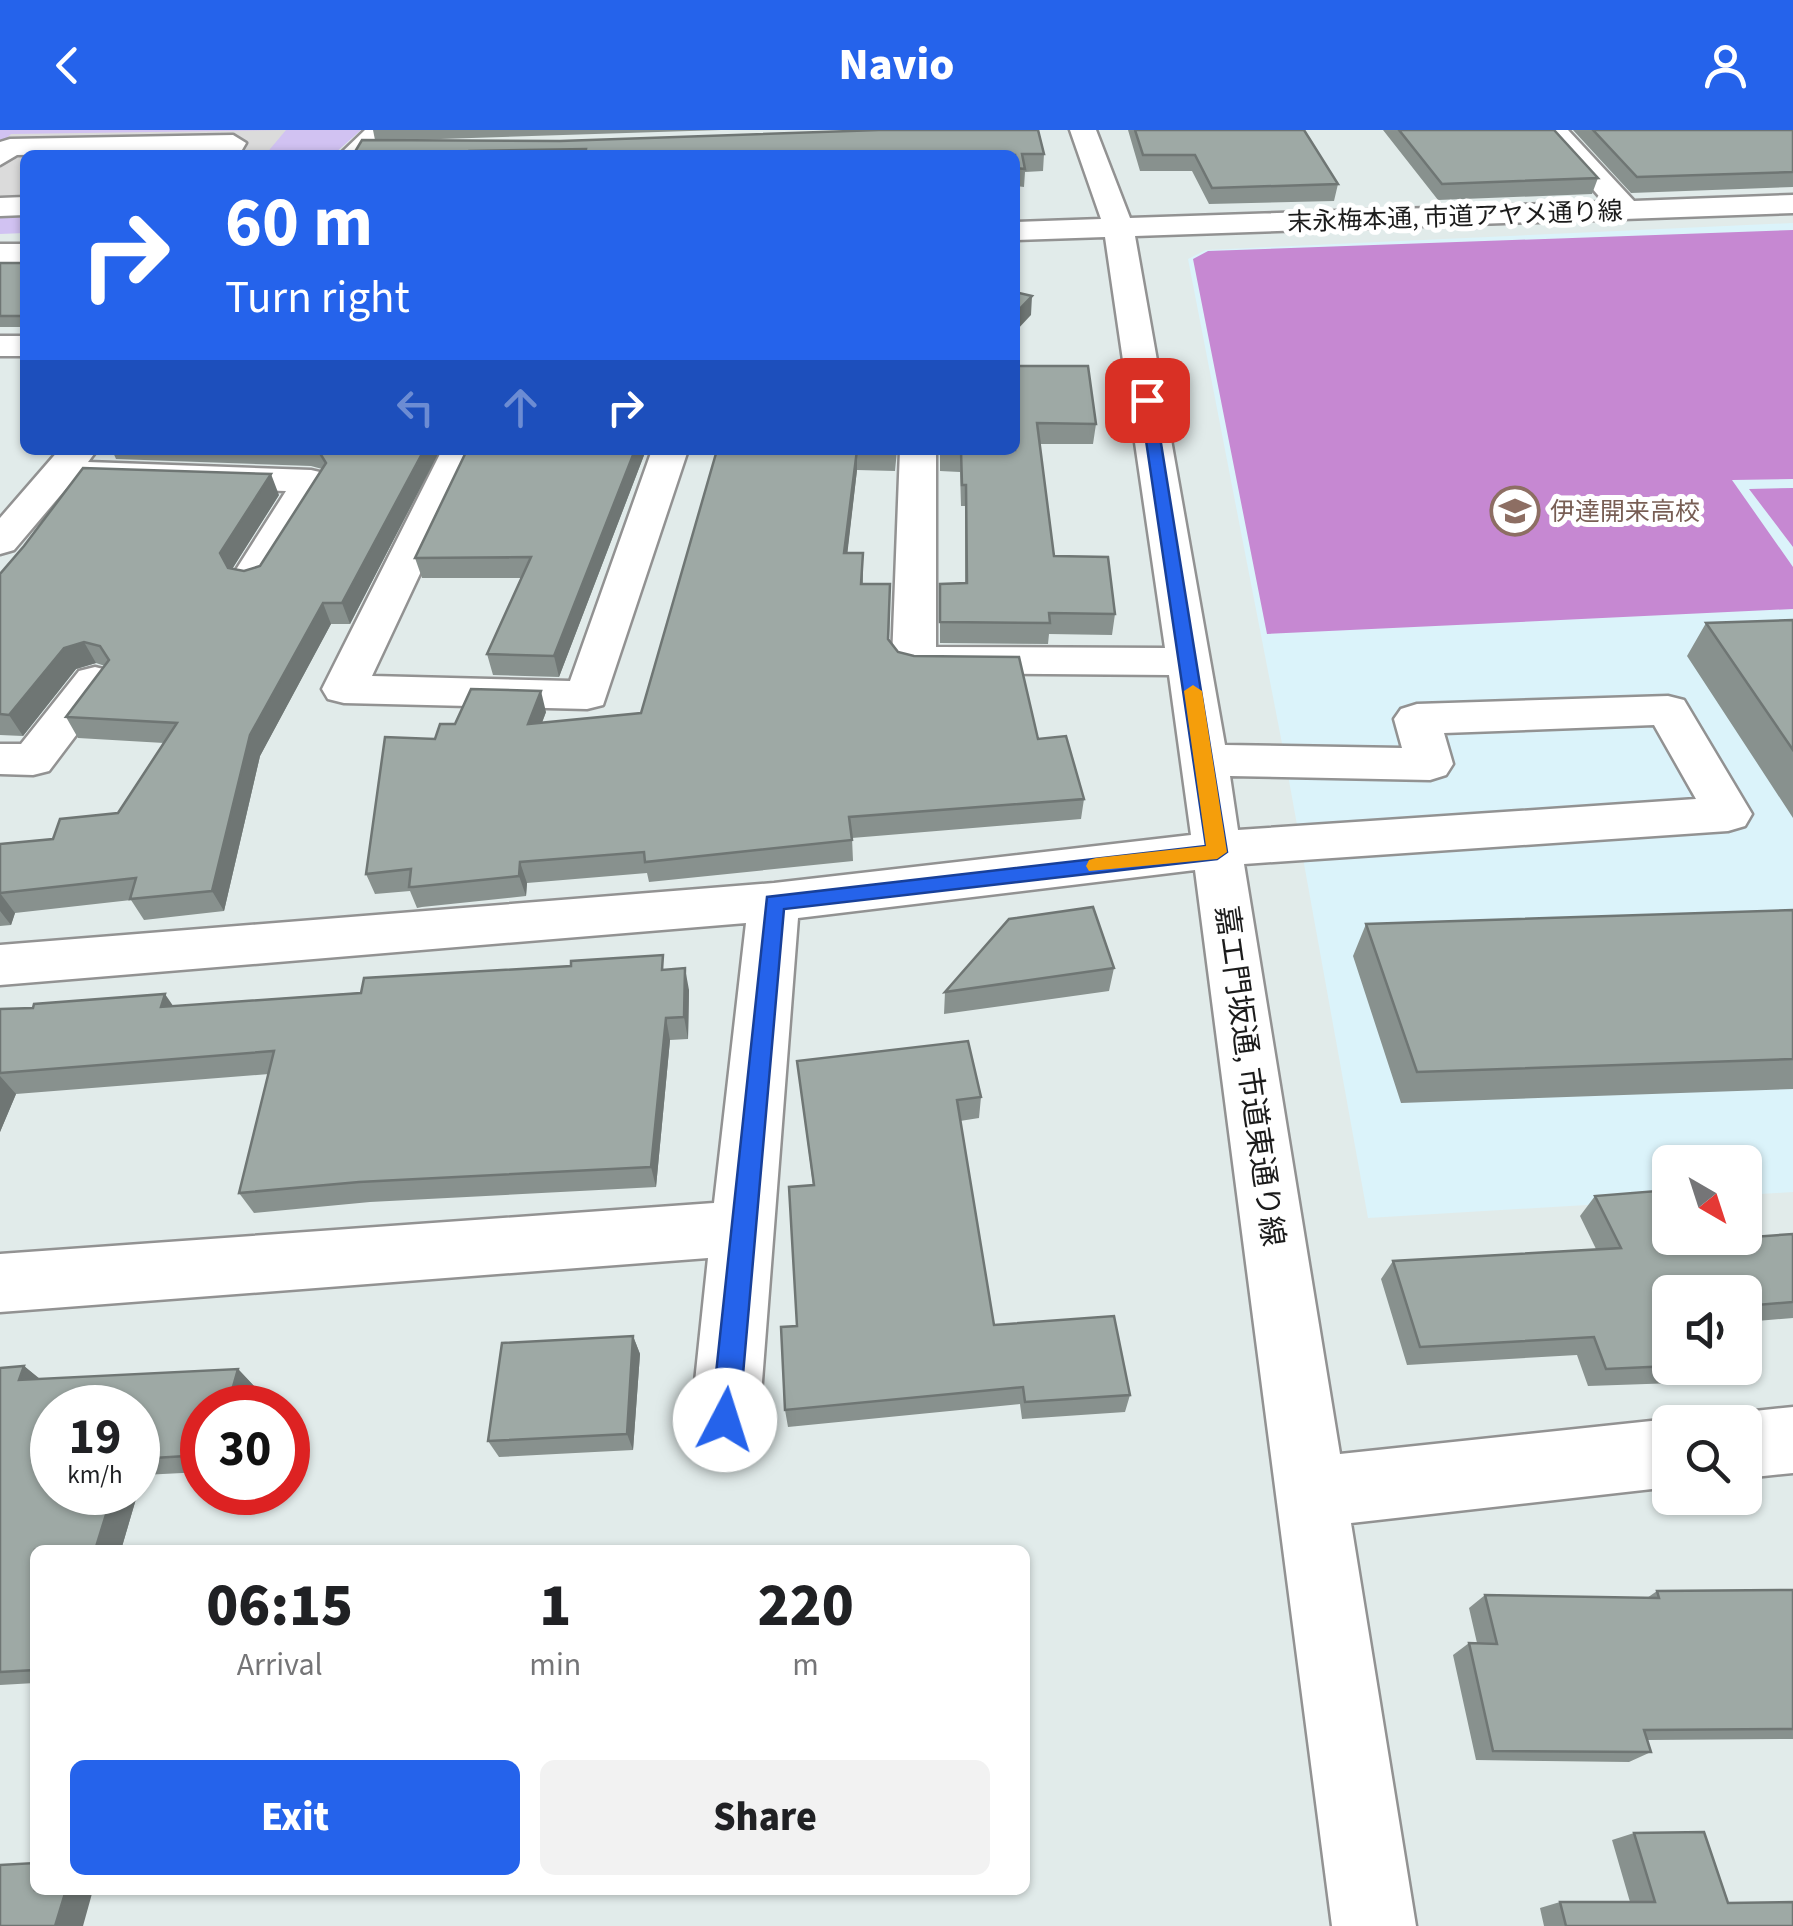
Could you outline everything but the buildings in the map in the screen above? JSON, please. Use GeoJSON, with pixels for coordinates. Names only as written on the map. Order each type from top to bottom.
{"type":"FeatureCollection","features":[{"type":"Feature","properties":{"kind":"street"},"geometry":{"type":"LineString","coordinates":[[1050,130],[1069,130]]}},
{"type":"Feature","properties":{"kind":"street","name":"嘉エ門坂通, 市道東通り線"},"geometry":{"type":"LineString","coordinates":[[1083,130],[1113,208],[1125,256],[1204,760],[1374,1926]]}},
{"type":"Feature","properties":{"kind":"street"},"geometry":{"type":"LineString","coordinates":[[1554,130],[1627,210]]}},
{"type":"Feature","properties":{"kind":"street"},"geometry":{"type":"LineString","coordinates":[[4,171],[10,147],[233,143],[228,150]]}},
{"type":"Feature","properties":{"kind":"street","name":"末永梅本通, 市道アヤメ通り線"},"geometry":{"type":"LineString","coordinates":[[1020,231],[1793,204]]}},
{"type":"Feature","properties":{"kind":"street"},"geometry":{"type":"LineString","coordinates":[[458,455],[344,688],[586,696],[668,455]]}},
{"type":"Feature","properties":{"kind":"street"},"geometry":{"type":"LineString","coordinates":[[918,455],[914,660],[1188,662]]}},
{"type":"Feature","properties":{"kind":"street"},"geometry":{"type":"LineString","coordinates":[[0,542],[14,509],[69,461],[321,466]]}},
{"type":"Feature","properties":{"kind":"street"},"geometry":{"type":"LineString","coordinates":[[252,576],[321,466]]}},
{"type":"Feature","properties":{"kind":"street"},"geometry":{"type":"LineString","coordinates":[[0,759],[32,760],[95,681]]}},
{"type":"Feature","properties":{"kind":"street"},"geometry":{"type":"LineString","coordinates":[[0,965],[774,902],[1299,840],[1728,814],[1668,710],[1417,718],[1430,764],[1204,760]]}},
{"type":"Feature","properties":{"kind":"street"},"geometry":{"type":"LineString","coordinates":[[725,1420],[774,902]]}},
{"type":"Feature","properties":{"kind":"street"},"geometry":{"type":"LineString","coordinates":[[0,1283],[742,1228]]}},
{"type":"Feature","properties":{"kind":"street"},"geometry":{"type":"LineString","coordinates":[[1762,1443],[1793,1440]]}},
{"type":"Feature","properties":{"kind":"street"},"geometry":{"type":"LineString","coordinates":[[1312,1492],[1652,1455]]}},
{"type":"Feature","properties":{"kind":"shaded area"},"geometry":{"type":"Polygon","coordinates":[[[0,130],[361,130],[339,150],[20,150],[20,233],[0,234],[0,130]]]}},
{"type":"Feature","properties":{"kind":"shaded area"},"geometry":{"type":"Polygon","coordinates":[[[286,130],[269,150],[20,150],[20,212],[0,213],[0,144],[11,134],[286,130]]]}},
{"type":"Feature","properties":{"kind":"shaded area","name":"伊達開来高校"},"geometry":{"type":"Polygon","coordinates":[[[1793,223],[1793,1192],[1762,1194],[1762,1145],[1652,1145],[1652,1201],[1368,1218],[1286,764],[1188,259],[1206,250],[1793,223]]]}},
{"type":"Feature","properties":{"kind":"shaded area"},"geometry":{"type":"Polygon","coordinates":[[[1793,230],[1793,479],[1732,480],[1793,567],[1793,609],[1267,634],[1193,259],[1208,251],[1793,230]]]}},
{"type":"Feature","properties":{"kind":"shaded area"},"geometry":{"type":"Polygon","coordinates":[[[1793,488],[1793,547],[1749,489],[1793,488]]]}},
{"type":"Feature","properties":{"kind":"slow traffic"},"geometry":{"type":"LineString","coordinates":[[1096,866],[1217,852],[1193,691]]}},
{"type":"Feature","properties":{"kind":"place","name":"伊達開来高校"},"geometry":{"type":"Point","coordinates":[1515,511]}},
{"type":"Feature","properties":{"kind":"route"},"geometry":{"type":"LineString","coordinates":[[725,1420],[774,902],[1217,852],[1147,400]]}}]}
